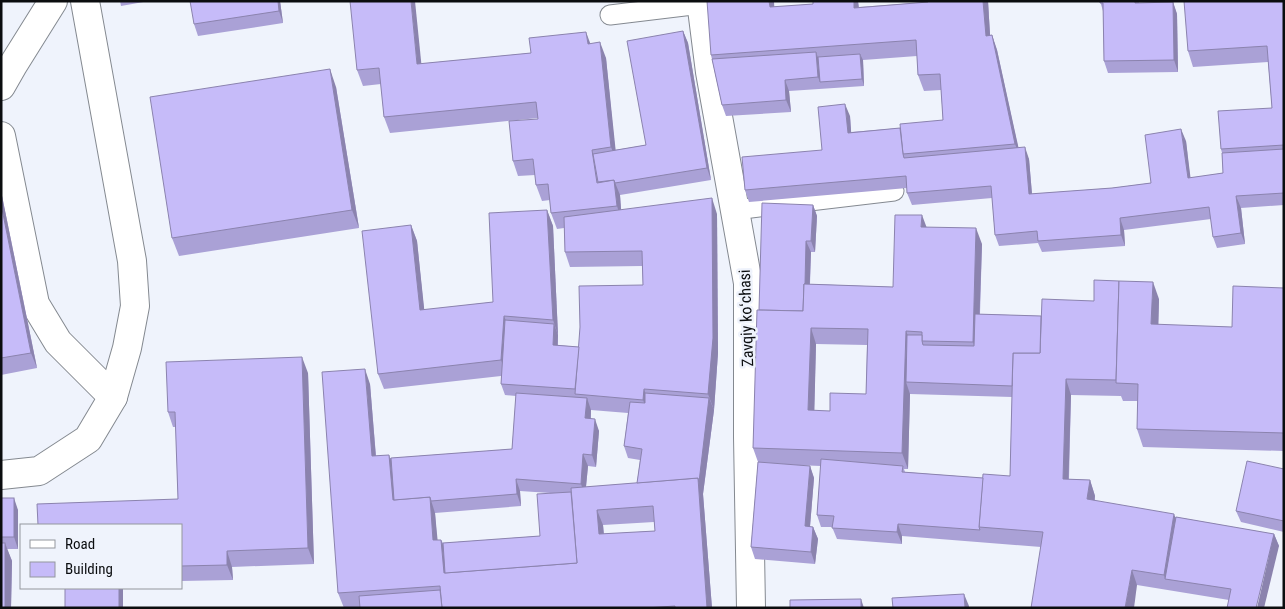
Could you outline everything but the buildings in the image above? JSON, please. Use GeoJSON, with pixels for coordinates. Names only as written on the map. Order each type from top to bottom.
{"type":"FeatureCollection","features":[{"type":"Feature","properties":{"kind":"street"},"geometry":{"type":"LineString","coordinates":[[1,86],[53,1]]}},
{"type":"Feature","properties":{"kind":"street"},"geometry":{"type":"LineString","coordinates":[[1,475],[39,472],[88,440],[114,397],[127,348],[135,306],[132,261],[85,1]]}},
{"type":"Feature","properties":{"kind":"street","name":"Zavqiy koʻchasi"},"geometry":{"type":"LineString","coordinates":[[701,2],[710,72],[748,283],[751,608]]}},
{"type":"Feature","properties":{"kind":"street"},"geometry":{"type":"LineString","coordinates":[[1,136],[35,304],[58,342],[114,397]]}},
{"type":"Feature","properties":{"kind":"lane"},"geometry":{"type":"LineString","coordinates":[[610,15],[701,2]]}},
{"type":"Feature","properties":{"kind":"lane"},"geometry":{"type":"LineString","coordinates":[[735,210],[894,191]]}}]}
